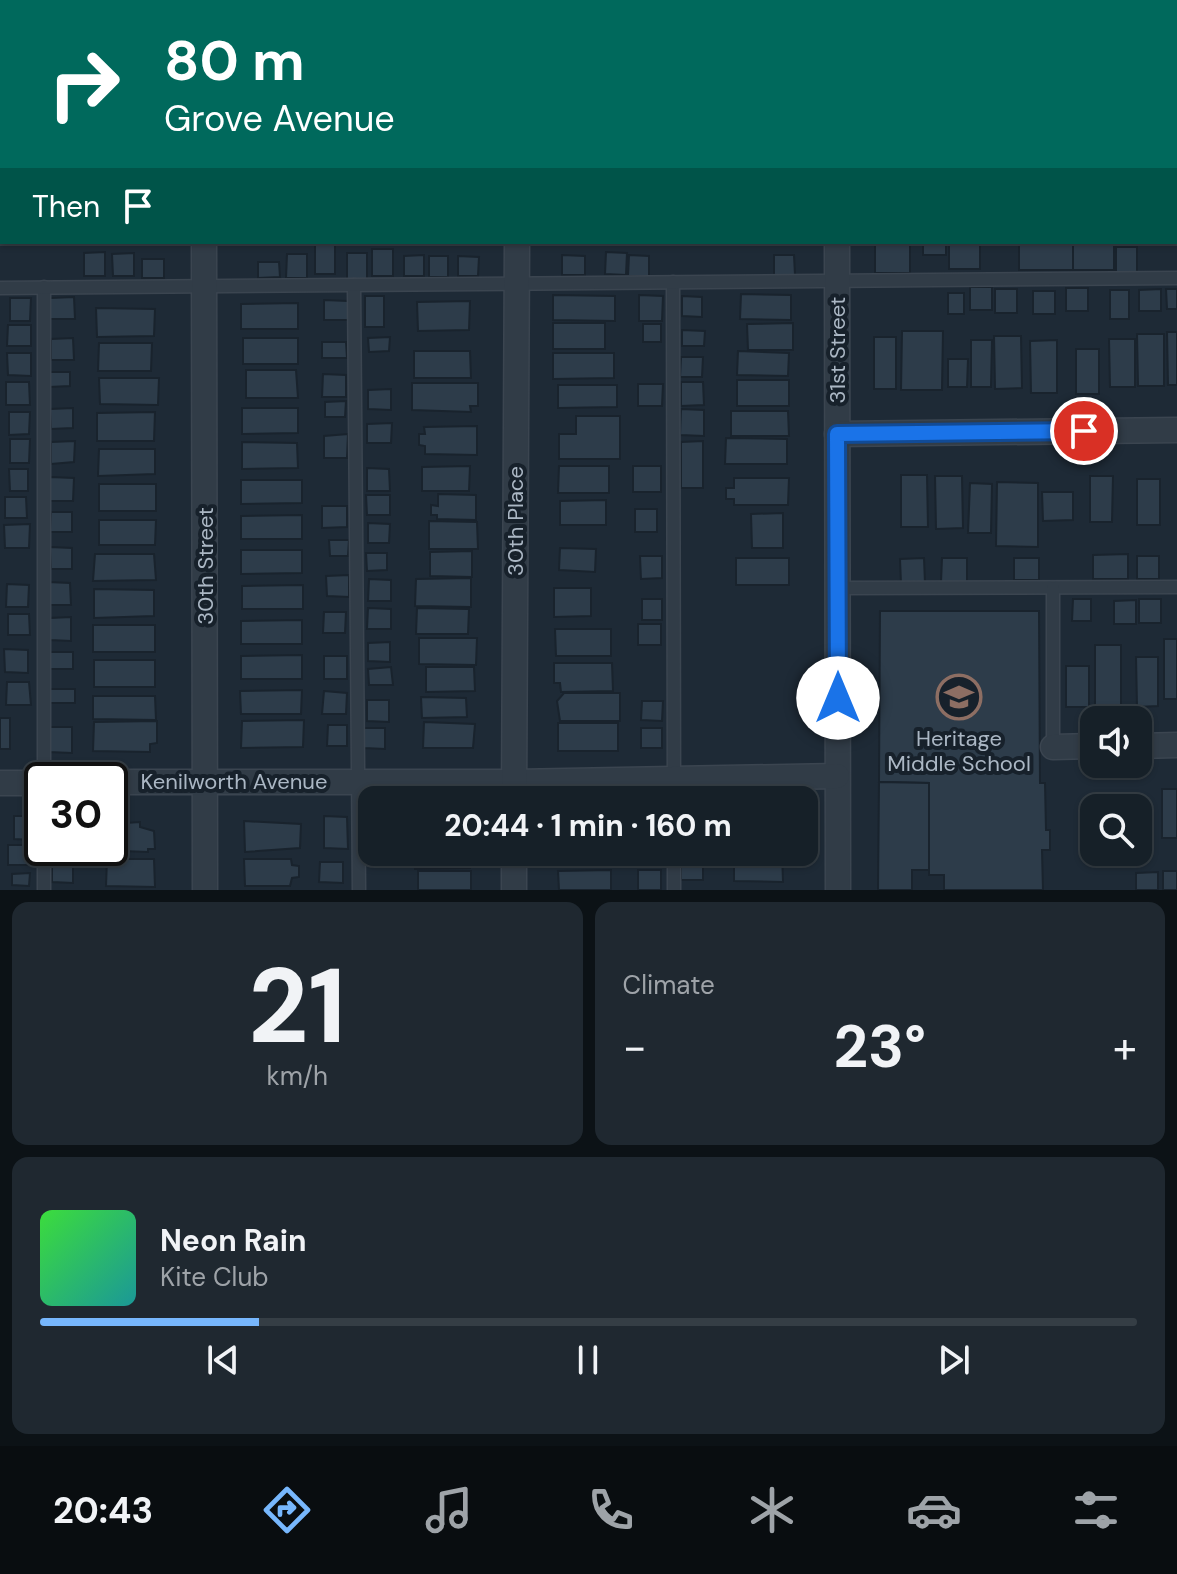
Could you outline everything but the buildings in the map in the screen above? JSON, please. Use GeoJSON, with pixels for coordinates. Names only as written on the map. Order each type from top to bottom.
{"type":"FeatureCollection","features":[{"type":"Feature","properties":{"kind":"street","name":"30th Street"},"geometry":{"type":"LineString","coordinates":[[204,244],[205,890]]}},
{"type":"Feature","properties":{"kind":"street","name":"30th Place"},"geometry":{"type":"LineString","coordinates":[[514,786],[517,244]]}},
{"type":"Feature","properties":{"kind":"street","name":"31st Street"},"geometry":{"type":"LineString","coordinates":[[837,244],[838,890]]}},
{"type":"Feature","properties":{"kind":"street"},"geometry":{"type":"LineString","coordinates":[[837,434],[1177,430]]}},
{"type":"Feature","properties":{"kind":"street"},"geometry":{"type":"LineString","coordinates":[[1152,746],[1177,745]]}},
{"type":"Feature","properties":{"kind":"street"},"geometry":{"type":"LineString","coordinates":[[1053,747],[1080,746]]}},
{"type":"Feature","properties":{"kind":"street","name":"Kenilworth Avenue"},"geometry":{"type":"LineString","coordinates":[[712,786],[837,776]]}},
{"type":"Feature","properties":{"kind":"street","name":"Kenilworth Avenue"},"geometry":{"type":"LineString","coordinates":[[128,782],[359,780],[444,786]]}},
{"type":"Feature","properties":{"kind":"street"},"geometry":{"type":"LineString","coordinates":[[0,783],[24,782]]}},
{"type":"Feature","properties":{"kind":"street"},"geometry":{"type":"LineString","coordinates":[[514,866],[514,890]]}},
{"type":"Feature","properties":{"kind":"lane"},"geometry":{"type":"LineString","coordinates":[[0,288],[1177,278]]}},
{"type":"Feature","properties":{"kind":"lane"},"geometry":{"type":"LineString","coordinates":[[673,282],[674,786]]}},
{"type":"Feature","properties":{"kind":"lane"},"geometry":{"type":"LineString","coordinates":[[354,285],[359,890]]}},
{"type":"Feature","properties":{"kind":"lane"},"geometry":{"type":"LineString","coordinates":[[43,762],[44,287]]}},
{"type":"Feature","properties":{"kind":"lane"},"geometry":{"type":"LineString","coordinates":[[838,588],[1177,587]]}},
{"type":"Feature","properties":{"kind":"lane"},"geometry":{"type":"LineString","coordinates":[[1053,588],[1053,747]]}},
{"type":"Feature","properties":{"kind":"lane"},"geometry":{"type":"LineString","coordinates":[[44,866],[44,890]]}},
{"type":"Feature","properties":{"kind":"lane"},"geometry":{"type":"LineString","coordinates":[[674,866],[674,890]]}},
{"type":"Feature","properties":{"kind":"place","name":"Heritage Middle School"},"geometry":{"type":"Point","coordinates":[959,697]}},
{"type":"Feature","properties":{"kind":"route"},"geometry":{"type":"LineString","coordinates":[[838,698],[837,434],[1084,431]]}}]}
